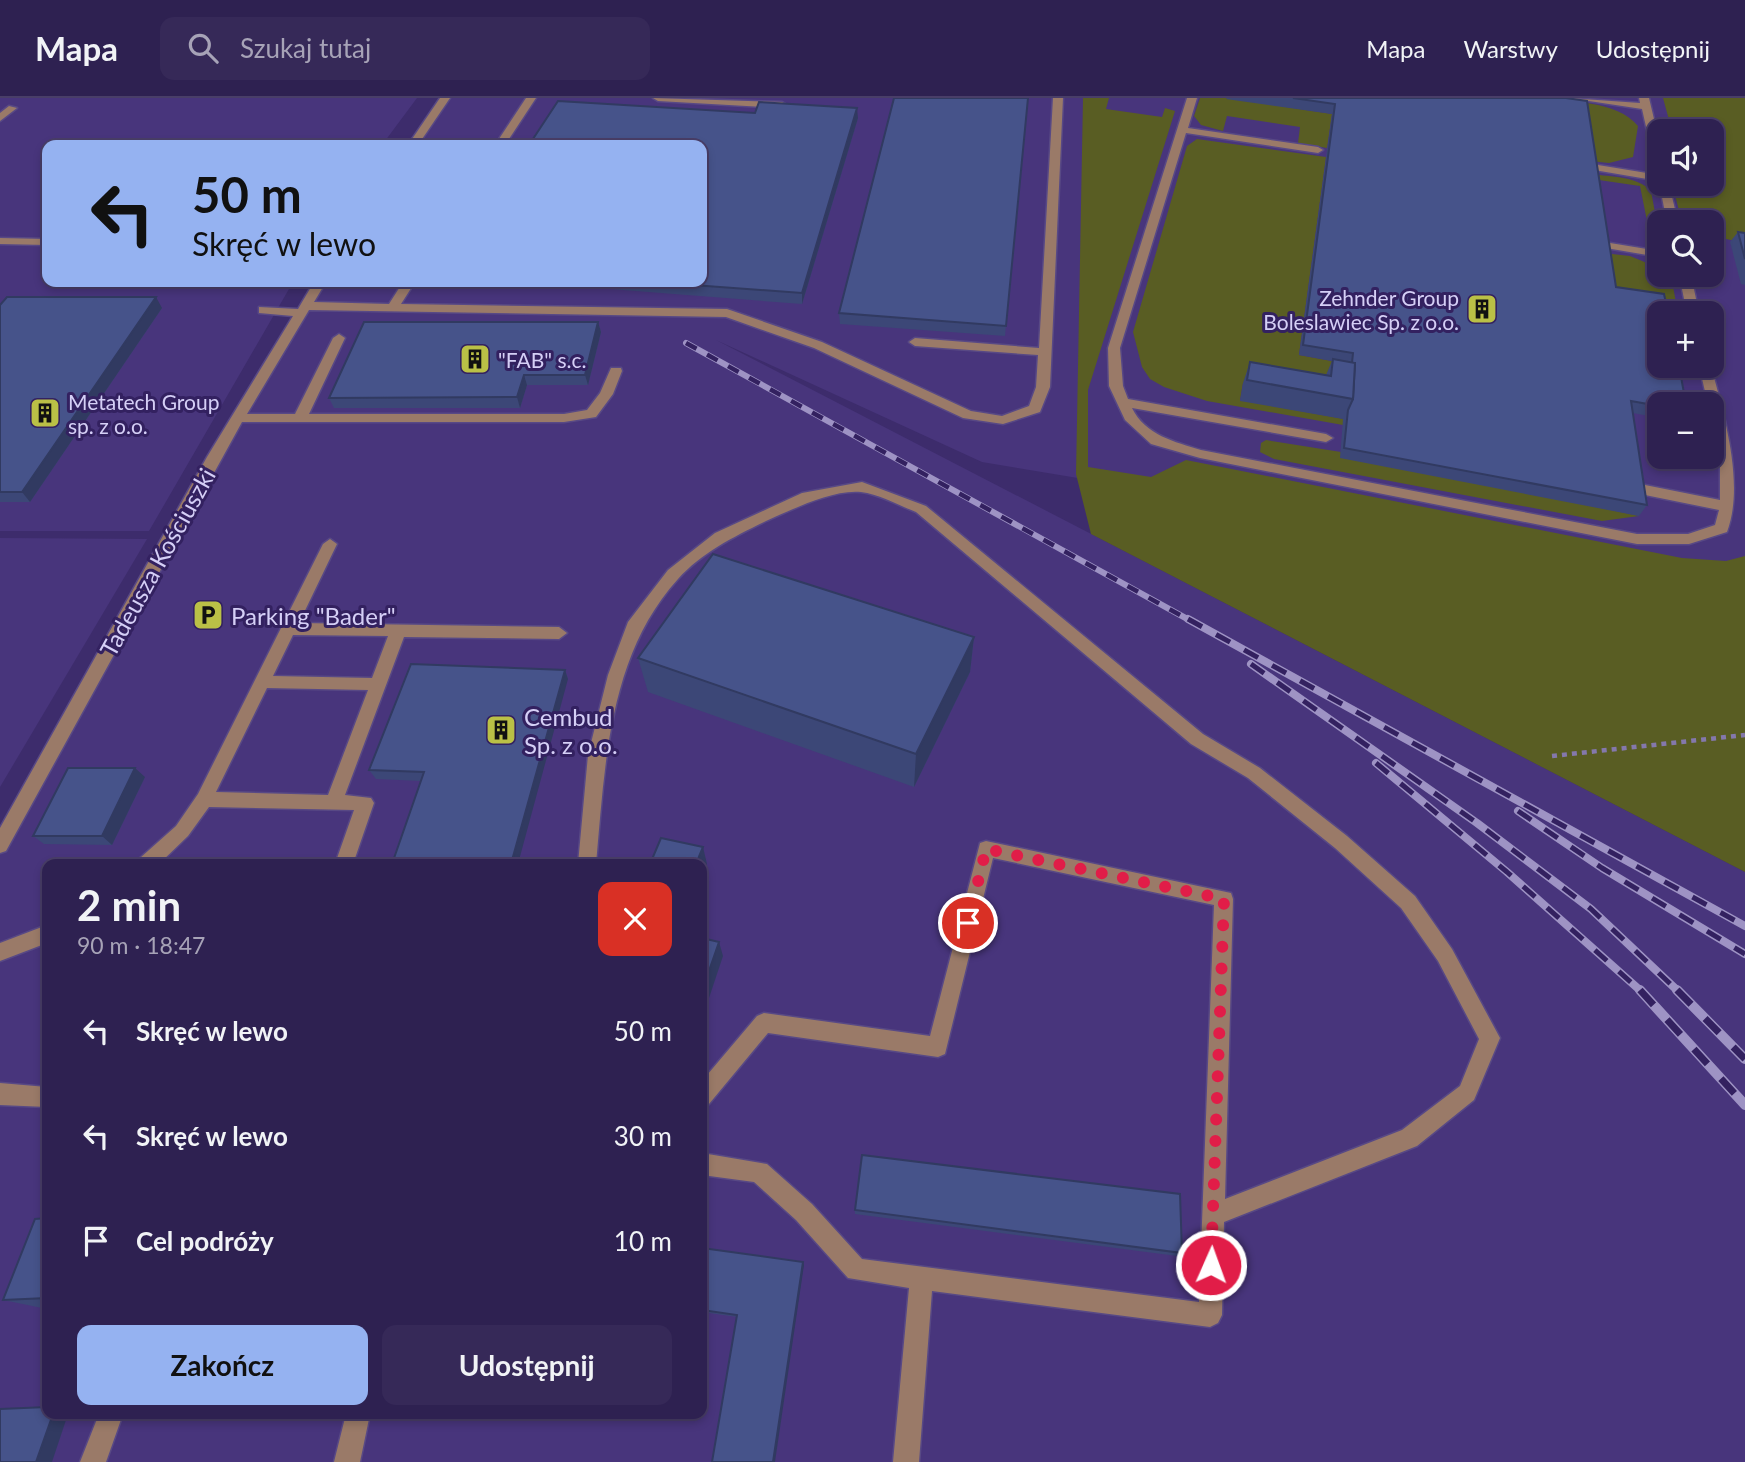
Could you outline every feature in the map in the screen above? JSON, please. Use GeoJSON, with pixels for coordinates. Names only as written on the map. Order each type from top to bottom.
{"type":"FeatureCollection","features":[{"type":"Feature","properties":{"kind":"street"},"geometry":{"type":"LineString","coordinates":[[416,140],[445,98]]}},
{"type":"Feature","properties":{"kind":"street"},"geometry":{"type":"LineString","coordinates":[[503,140],[531,98]]}},
{"type":"Feature","properties":{"kind":"street"},"geometry":{"type":"LineString","coordinates":[[658,98],[792,106]]}},
{"type":"Feature","properties":{"kind":"street"},"geometry":{"type":"LineString","coordinates":[[263,310],[393,307],[727,313],[818,345],[968,415],[1003,420],[1035,409],[1042,387],[1058,98]]}},
{"type":"Feature","properties":{"kind":"street"},"geometry":{"type":"LineString","coordinates":[[1192,98],[1114,348],[1116,386],[1123,402],[1130,417],[1156,441],[1200,454],[1637,539],[1689,539],[1722,528],[1729,507],[1728,474],[1708,378]]}},
{"type":"Feature","properties":{"kind":"street"},"geometry":{"type":"LineString","coordinates":[[1574,98],[1645,103]]}},
{"type":"Feature","properties":{"kind":"street"},"geometry":{"type":"LineString","coordinates":[[0,118],[12,108]]}},
{"type":"Feature","properties":{"kind":"street"},"geometry":{"type":"LineString","coordinates":[[1183,130],[1318,150]]}},
{"type":"Feature","properties":{"kind":"street"},"geometry":{"type":"LineString","coordinates":[[1598,168],[1647,176]]}},
{"type":"Feature","properties":{"kind":"street"},"geometry":{"type":"LineString","coordinates":[[0,241],[42,242]]}},
{"type":"Feature","properties":{"kind":"street"},"geometry":{"type":"LineString","coordinates":[[1604,245],[1647,252]]}},
{"type":"Feature","properties":{"kind":"street","name":"Tadeusza Kościuszki"},"geometry":{"type":"LineString","coordinates":[[0,845],[238,418],[317,287]]}},
{"type":"Feature","properties":{"kind":"street"},"geometry":{"type":"LineString","coordinates":[[393,307],[407,287]]}},
{"type":"Feature","properties":{"kind":"street"},"geometry":{"type":"LineString","coordinates":[[299,420],[339,338]]}},
{"type":"Feature","properties":{"kind":"street"},"geometry":{"type":"LineString","coordinates":[[915,342],[1044,352]]}},
{"type":"Feature","properties":{"kind":"street"},"geometry":{"type":"LineString","coordinates":[[238,418],[564,418],[591,414],[606,394],[616,371]]}},
{"type":"Feature","properties":{"kind":"street"},"geometry":{"type":"LineString","coordinates":[[1123,402],[1326,438]]}},
{"type":"Feature","properties":{"kind":"street"},"geometry":{"type":"LineString","coordinates":[[587,859],[597,755],[616,675],[634,626],[673,574],[720,537],[807,496],[862,487],[921,509],[1040,611],[1197,739],[1254,773],[1341,842],[1408,902],[1445,955],[1490,1038],[1467,1093],[1409,1138],[1213,1214]]}},
{"type":"Feature","properties":{"kind":"street"},"geometry":{"type":"LineString","coordinates":[[1645,490],[1729,507]]}},
{"type":"Feature","properties":{"kind":"street"},"geometry":{"type":"LineString","coordinates":[[152,859],[182,831],[204,799],[330,544]]}},
{"type":"Feature","properties":{"kind":"street"},"geometry":{"type":"LineString","coordinates":[[288,629],[559,634]]}},
{"type":"Feature","properties":{"kind":"street"},"geometry":{"type":"LineString","coordinates":[[334,802],[398,631]]}},
{"type":"Feature","properties":{"kind":"street"},"geometry":{"type":"LineString","coordinates":[[262,682],[377,684]]}},
{"type":"Feature","properties":{"kind":"street"},"geometry":{"type":"LineString","coordinates":[[204,799],[365,803],[346,859]]}},
{"type":"Feature","properties":{"kind":"street"},"geometry":{"type":"LineString","coordinates":[[707,1091],[764,1023],[937,1046],[986,849],[1224,899],[1210,1315],[856,1270],[804,1212],[759,1172],[707,1165]]}},
{"type":"Feature","properties":{"kind":"street"},"geometry":{"type":"LineString","coordinates":[[0,953],[42,936]]}},
{"type":"Feature","properties":{"kind":"street"},"geometry":{"type":"LineString","coordinates":[[0,1094],[42,1097]]}},
{"type":"Feature","properties":{"kind":"street"},"geometry":{"type":"LineString","coordinates":[[906,1462],[921,1279]]}},
{"type":"Feature","properties":{"kind":"street"},"geometry":{"type":"LineString","coordinates":[[93,1462],[109,1419]]}},
{"type":"Feature","properties":{"kind":"street"},"geometry":{"type":"LineString","coordinates":[[346,1462],[357,1419]]}},
{"type":"Feature","properties":{"kind":"path"},"geometry":{"type":"LineString","coordinates":[[1552,757],[1745,735]]}},
{"type":"Feature","properties":{"kind":"shaded area"},"geometry":{"type":"Polygon","coordinates":[[[0,98],[417,98],[386,140],[42,140],[42,287],[290,287],[149,531],[0,531],[0,98]]]}},
{"type":"Feature","properties":{"kind":"shaded area"},"geometry":{"type":"Polygon","coordinates":[[[450,98],[1733,98],[1745,133],[1745,612],[1283,512],[982,462],[716,340],[1745,872],[1745,1462],[0,1462],[0,845],[317,287],[707,287],[707,140],[417,140],[450,98]]]}},
{"type":"Feature","properties":{"kind":"shaded area"},"geometry":{"type":"Polygon","coordinates":[[[0,538],[147,539],[0,787],[0,538]]]}},
{"type":"Feature","properties":{"kind":"green space"},"geometry":{"type":"Polygon","coordinates":[[[1083,98],[1109,98],[1106,109],[1162,117],[1165,108],[1175,111],[1088,390],[1088,467],[1151,477],[1186,460],[1682,558],[1726,561],[1745,556],[1745,872],[1091,534],[1076,474],[1083,98]]]}},
{"type":"Feature","properties":{"kind":"green space"},"geometry":{"type":"Polygon","coordinates":[[[1200,98],[1227,98],[1332,114],[1327,148],[1298,143],[1300,127],[1227,116],[1223,131],[1201,125],[1194,116],[1200,98]]]}},
{"type":"Feature","properties":{"kind":"green space"},"geometry":{"type":"Polygon","coordinates":[[[1537,98],[1591,104],[1618,111],[1629,117],[1638,126],[1633,157],[1609,163],[1589,161],[1537,98]]]}},
{"type":"Feature","properties":{"kind":"green space"},"geometry":{"type":"Polygon","coordinates":[[[1663,98],[1745,98],[1745,243],[1724,239],[1724,210],[1679,210],[1675,196],[1724,196],[1724,119],[1669,119],[1663,98]]]}},
{"type":"Feature","properties":{"kind":"green space"},"geometry":{"type":"Polygon","coordinates":[[[1197,139],[1326,157],[1299,355],[1348,364],[1346,383],[1243,383],[1240,400],[1344,419],[1343,425],[1207,401],[1164,387],[1150,379],[1142,367],[1133,332],[1187,146],[1197,139]]]}},
{"type":"Feature","properties":{"kind":"green space"},"geometry":{"type":"Polygon","coordinates":[[[1592,174],[1639,182],[1647,188],[1647,196],[1652,196],[1655,210],[1647,210],[1647,221],[1640,186],[1592,179],[1592,174]]]}},
{"type":"Feature","properties":{"kind":"green space"},"geometry":{"type":"Polygon","coordinates":[[[1603,253],[1630,256],[1647,263],[1647,287],[1673,287],[1676,301],[1647,301],[1647,309],[1610,297],[1603,253]]]}},
{"type":"Feature","properties":{"kind":"green space"},"geometry":{"type":"Polygon","coordinates":[[[1266,440],[1341,452],[1639,516],[1602,521],[1274,459],[1260,452],[1261,443],[1266,440]]]}},
{"type":"Feature","properties":{"kind":"building"},"geometry":{"type":"Polygon","coordinates":[[[894,98],[1028,98],[1006,326],[839,313],[894,98]]]}},
{"type":"Feature","properties":{"kind":"building","name":"Zehnder Group Boleslawiec Sp. z o.o."},"geometry":{"type":"Polygon","coordinates":[[[1293,98],[1566,98],[1587,101],[1616,287],[1664,294],[1665,301],[1647,301],[1647,378],[1681,378],[1684,392],[1647,392],[1647,404],[1631,401],[1647,505],[1344,448],[1348,410],[1353,399],[1353,353],[1303,345],[1335,104],[1293,98]]]}},
{"type":"Feature","properties":{"kind":"building"},"geometry":{"type":"Polygon","coordinates":[[[558,101],[755,113],[759,102],[857,108],[802,293],[707,286],[707,140],[532,140],[558,101]]]}},
{"type":"Feature","properties":{"kind":"building"},"geometry":{"type":"Polygon","coordinates":[[[1738,232],[1745,233],[1745,259],[1738,232]]]}},
{"type":"Feature","properties":{"kind":"building","name":"Metatech Group sp. z o.o."},"geometry":{"type":"Polygon","coordinates":[[[7,297],[156,297],[22,492],[0,492],[0,305],[7,297]]]}},
{"type":"Feature","properties":{"kind":"building","name":"\"FAB\" s.c."},"geometry":{"type":"Polygon","coordinates":[[[364,322],[598,322],[585,375],[524,375],[517,397],[329,398],[364,322]]]}},
{"type":"Feature","properties":{"kind":"building"},"geometry":{"type":"Polygon","coordinates":[[[1333,359],[1355,363],[1353,399],[1247,380],[1250,362],[1331,376],[1333,359]]]}},
{"type":"Feature","properties":{"kind":"building"},"geometry":{"type":"Polygon","coordinates":[[[713,554],[974,637],[916,754],[638,658],[713,554]]]}},
{"type":"Feature","properties":{"kind":"building","name":"Cembud Sp. z o.o."},"geometry":{"type":"Polygon","coordinates":[[[411,664],[565,670],[512,859],[394,859],[424,772],[369,770],[411,664]]]}},
{"type":"Feature","properties":{"kind":"building"},"geometry":{"type":"Polygon","coordinates":[[[68,768],[135,768],[102,836],[33,836],[68,768]]]}},
{"type":"Feature","properties":{"kind":"building"},"geometry":{"type":"Polygon","coordinates":[[[661,838],[703,847],[698,859],[652,859],[661,838]]]}},
{"type":"Feature","properties":{"kind":"building"},"geometry":{"type":"Polygon","coordinates":[[[707,939],[719,942],[707,977],[707,939]]]}},
{"type":"Feature","properties":{"kind":"building"},"geometry":{"type":"Polygon","coordinates":[[[862,1155],[1180,1194],[1182,1253],[855,1210],[862,1155]]]}},
{"type":"Feature","properties":{"kind":"building"},"geometry":{"type":"Polygon","coordinates":[[[42,1218],[42,1298],[3,1300],[35,1219],[42,1218]]]}},
{"type":"Feature","properties":{"kind":"building"},"geometry":{"type":"Polygon","coordinates":[[[707,1249],[803,1262],[773,1462],[712,1462],[737,1315],[707,1311],[707,1249]]]}},
{"type":"Feature","properties":{"kind":"building"},"geometry":{"type":"Polygon","coordinates":[[[42,1407],[42,1419],[51,1419],[36,1462],[0,1462],[0,1409],[42,1407]]]}},
{"type":"Feature","properties":{"kind":"railway"},"geometry":{"type":"LineString","coordinates":[[686,343],[1191,621]]}},
{"type":"Feature","properties":{"kind":"railway"},"geometry":{"type":"LineString","coordinates":[[1188,619],[1745,926]]}},
{"type":"Feature","properties":{"kind":"railway"},"geometry":{"type":"LineString","coordinates":[[1251,664],[1477,823],[1591,909],[1679,992]]}},
{"type":"Feature","properties":{"kind":"railway"},"geometry":{"type":"LineString","coordinates":[[1376,763],[1507,872],[1641,991]]}},
{"type":"Feature","properties":{"kind":"railway"},"geometry":{"type":"LineString","coordinates":[[1518,811],[1602,868],[1745,954]]}},
{"type":"Feature","properties":{"kind":"railway"},"geometry":{"type":"LineString","coordinates":[[1641,991],[1745,1105]]}},
{"type":"Feature","properties":{"kind":"railway"},"geometry":{"type":"LineString","coordinates":[[1679,992],[1745,1059]]}},
{"type":"Feature","properties":{"kind":"place","name":"Zehnder Group Boleslawiec Sp. z o.o."},"geometry":{"type":"Point","coordinates":[1482,309]}},
{"type":"Feature","properties":{"kind":"place","name":"\"FAB\" s.c."},"geometry":{"type":"Point","coordinates":[475,359]}},
{"type":"Feature","properties":{"kind":"place","name":"Metatech Group sp. z o.o."},"geometry":{"type":"Point","coordinates":[45,413]}},
{"type":"Feature","properties":{"kind":"place","name":"Parking \"Bader\""},"geometry":{"type":"Point","coordinates":[208,615]}},
{"type":"Feature","properties":{"kind":"place","name":"Cembud Sp. z o.o."},"geometry":{"type":"Point","coordinates":[501,730]}},
{"type":"Feature","properties":{"kind":"route"},"geometry":{"type":"LineString","coordinates":[[968,923],[986,849],[1224,899],[1211,1265]]}}]}
